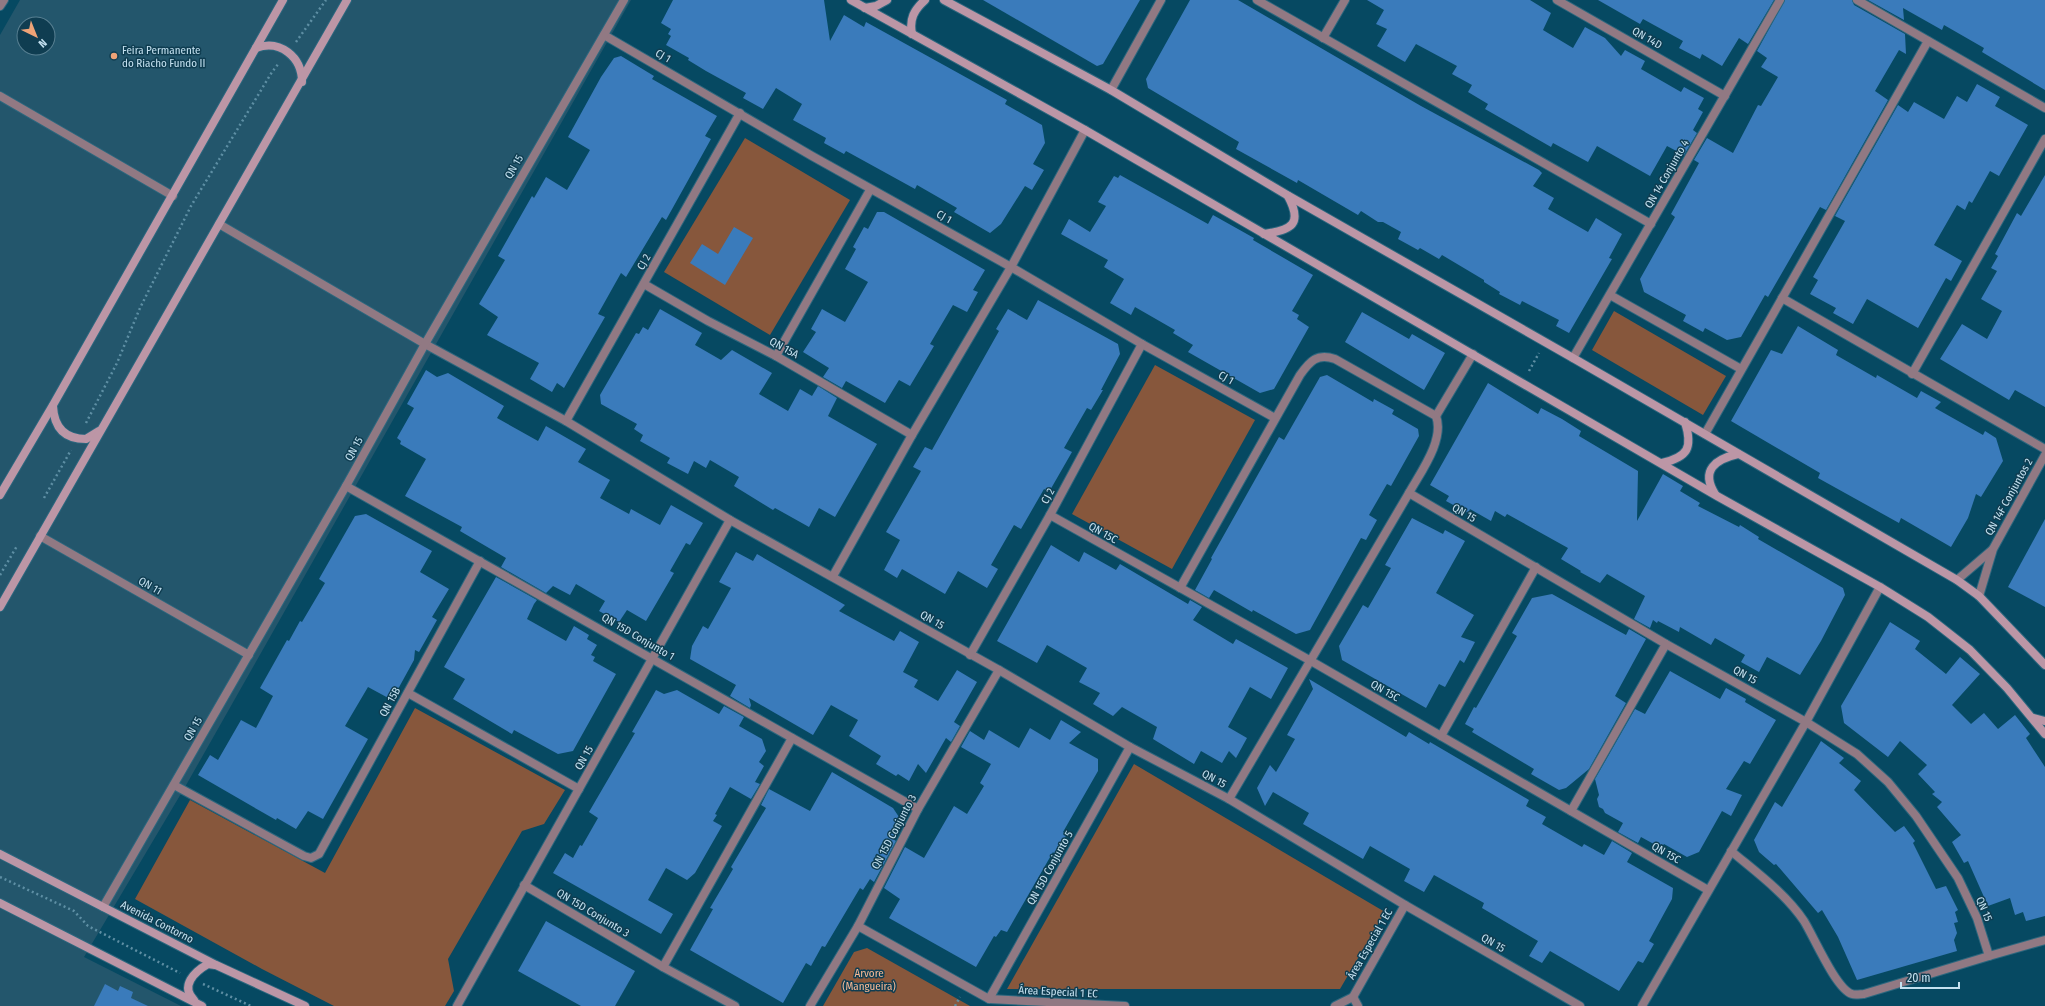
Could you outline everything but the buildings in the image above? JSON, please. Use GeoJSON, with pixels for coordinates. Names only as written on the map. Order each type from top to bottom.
{"type":"FeatureCollection","features":[{"type":"Feature","properties":{"kind":"main road"},"geometry":{"type":"LineString","coordinates":[[0,495],[173,196],[283,0]]}},
{"type":"Feature","properties":{"kind":"main road"},"geometry":{"type":"LineString","coordinates":[[0,607],[302,82],[347,0]]}},
{"type":"Feature","properties":{"kind":"main road"},"geometry":{"type":"LineString","coordinates":[[851,0],[1085,130],[1717,496],[1880,587],[1928,618],[1970,650],[2033,718],[2045,734]]}},
{"type":"Feature","properties":{"kind":"main road"},"geometry":{"type":"LineString","coordinates":[[865,8],[876,6],[887,0]]}},
{"type":"Feature","properties":{"kind":"main road"},"geometry":{"type":"LineString","coordinates":[[912,34],[910,25],[912,16],[925,0]]}},
{"type":"Feature","properties":{"kind":"main road"},"geometry":{"type":"LineString","coordinates":[[944,0],[1111,90],[1287,195],[1685,422],[1957,580],[1979,596],[2045,665]]}},
{"type":"Feature","properties":{"kind":"main road"},"geometry":{"type":"LineString","coordinates":[[256,48],[265,45],[272,45],[294,56],[300,66],[302,82]]}},
{"type":"Feature","properties":{"kind":"main road"},"geometry":{"type":"LineString","coordinates":[[1264,234],[1282,231],[1294,223],[1296,216],[1294,208],[1287,195]]}},
{"type":"Feature","properties":{"kind":"main road"},"geometry":{"type":"LineString","coordinates":[[53,405],[56,425],[69,437],[86,439],[103,428]]}},
{"type":"Feature","properties":{"kind":"main road"},"geometry":{"type":"LineString","coordinates":[[1662,463],[1678,458],[1685,453],[1689,444],[1689,436],[1685,422]]}},
{"type":"Feature","properties":{"kind":"main road"},"geometry":{"type":"LineString","coordinates":[[1717,496],[1710,486],[1708,477],[1712,469],[1717,462],[1738,454]]}},
{"type":"Feature","properties":{"kind":"main road"},"geometry":{"type":"LineString","coordinates":[[2033,718],[2045,721]]}},
{"type":"Feature","properties":{"kind":"main road","name":"Avenida Contorno"},"geometry":{"type":"LineString","coordinates":[[0,854],[216,965],[305,1006]]}},
{"type":"Feature","properties":{"kind":"main road"},"geometry":{"type":"LineString","coordinates":[[0,903],[199,1004]]}},
{"type":"Feature","properties":{"kind":"main road"},"geometry":{"type":"LineString","coordinates":[[199,1004],[189,995],[188,988],[191,978],[200,969],[208,964],[216,965]]}},
{"type":"Feature","properties":{"kind":"street"},"geometry":{"type":"LineString","coordinates":[[0,6],[4,0]]}},
{"type":"Feature","properties":{"kind":"street","name":"QN 15"},"geometry":{"type":"LineString","coordinates":[[103,907],[346,486],[424,344],[624,0]]}},
{"type":"Feature","properties":{"kind":"street"},"geometry":{"type":"LineString","coordinates":[[1111,90],[1161,0]]}},
{"type":"Feature","properties":{"kind":"street"},"geometry":{"type":"LineString","coordinates":[[1257,0],[1651,224]]}},
{"type":"Feature","properties":{"kind":"street"},"geometry":{"type":"LineString","coordinates":[[1323,38],[1345,0]]}},
{"type":"Feature","properties":{"kind":"street","name":"QN 14D"},"geometry":{"type":"LineString","coordinates":[[1557,0],[1725,96]]}},
{"type":"Feature","properties":{"kind":"street","name":"QN 14 Conjunto 4"},"geometry":{"type":"LineString","coordinates":[[1573,358],[1780,0]]}},
{"type":"Feature","properties":{"kind":"street"},"geometry":{"type":"LineString","coordinates":[[1857,0],[2045,108]]}},
{"type":"Feature","properties":{"kind":"street","name":"CJ 1"},"geometry":{"type":"LineString","coordinates":[[604,35],[870,190],[1011,267],[1142,344],[1275,418]]}},
{"type":"Feature","properties":{"kind":"street"},"geometry":{"type":"LineString","coordinates":[[1705,434],[1928,41]]}},
{"type":"Feature","properties":{"kind":"street"},"geometry":{"type":"LineString","coordinates":[[0,96],[173,196]]}},
{"type":"Feature","properties":{"kind":"street","name":"CJ 2"},"geometry":{"type":"LineString","coordinates":[[566,421],[740,113]]}},
{"type":"Feature","properties":{"kind":"street"},"geometry":{"type":"LineString","coordinates":[[833,576],[912,435],[1011,267],[1085,130]]}},
{"type":"Feature","properties":{"kind":"street"},"geometry":{"type":"LineString","coordinates":[[1912,374],[2045,140]]}},
{"type":"Feature","properties":{"kind":"street"},"geometry":{"type":"LineString","coordinates":[[776,356],[870,190]]}},
{"type":"Feature","properties":{"kind":"street","name":"QN 15"},"geometry":{"type":"LineString","coordinates":[[219,224],[424,344],[566,421],[730,520],[833,576],[970,655],[999,670],[1130,747],[1229,799],[1405,905],[1580,1006]]}},
{"type":"Feature","properties":{"kind":"street","name":"QN 15A"},"geometry":{"type":"LineString","coordinates":[[644,284],[708,321],[776,356],[912,435]]}},
{"type":"Feature","properties":{"kind":"street"},"geometry":{"type":"LineString","coordinates":[[1610,295],[1741,369]]}},
{"type":"Feature","properties":{"kind":"street"},"geometry":{"type":"LineString","coordinates":[[1782,298],[2045,449]]}},
{"type":"Feature","properties":{"kind":"street","name":"CJ 2"},"geometry":{"type":"LineString","coordinates":[[970,655],[1050,515],[1142,344]]}},
{"type":"Feature","properties":{"kind":"street"},"geometry":{"type":"LineString","coordinates":[[1436,416],[1473,354]]}},
{"type":"Feature","properties":{"kind":"street"},"geometry":{"type":"LineString","coordinates":[[1180,588],[1275,418],[1308,365],[1317,358],[1325,356],[1334,359],[1436,416],[1439,425],[1435,444],[1409,493],[1229,799]]}},
{"type":"Feature","properties":{"kind":"street","name":"QN 14F Conjuntos 2"},"geometry":{"type":"LineString","coordinates":[[1979,596],[1993,549],[2045,455]]}},
{"type":"Feature","properties":{"kind":"street","name":"QN 15D Conjunto 1"},"geometry":{"type":"LineString","coordinates":[[346,486],[918,809]]}},
{"type":"Feature","properties":{"kind":"street","name":"QN 15"},"geometry":{"type":"LineString","coordinates":[[1409,493],[1666,644],[1806,722],[1856,754],[1888,782],[1916,816],[1958,878],[1977,918],[1989,956]]}},
{"type":"Feature","properties":{"kind":"street","name":"QN 15C"},"geometry":{"type":"LineString","coordinates":[[1050,515],[1311,661],[1708,890]]}},
{"type":"Feature","properties":{"kind":"street","name":"QN 15"},"geometry":{"type":"LineString","coordinates":[[456,1006],[730,520]]}},
{"type":"Feature","properties":{"kind":"street","name":"QN 11"},"geometry":{"type":"LineString","coordinates":[[40,536],[249,655]]}},
{"type":"Feature","properties":{"kind":"street","name":"QN 14F Conjuntos 2"},"geometry":{"type":"LineString","coordinates":[[1957,580],[1993,549]]}},
{"type":"Feature","properties":{"kind":"street","name":"QN 15B"},"geometry":{"type":"LineString","coordinates":[[174,785],[304,856],[311,858],[319,854],[480,561]]}},
{"type":"Feature","properties":{"kind":"street"},"geometry":{"type":"LineString","coordinates":[[1441,736],[1536,567]]}},
{"type":"Feature","properties":{"kind":"street"},"geometry":{"type":"LineString","coordinates":[[1642,1006],[1806,722],[1880,587]]}},
{"type":"Feature","properties":{"kind":"street"},"geometry":{"type":"LineString","coordinates":[[1571,811],[1666,644]]}},
{"type":"Feature","properties":{"kind":"street","name":"QN 15D Conjunto 3"},"geometry":{"type":"LineString","coordinates":[[810,1006],[858,926],[918,809],[999,670]]}},
{"type":"Feature","properties":{"kind":"street"},"geometry":{"type":"LineString","coordinates":[[408,693],[579,789]]}},
{"type":"Feature","properties":{"kind":"street"},"geometry":{"type":"LineString","coordinates":[[663,967],[792,738]]}},
{"type":"Feature","properties":{"kind":"street","name":"QN 15D Conjunto 5"},"geometry":{"type":"LineString","coordinates":[[989,999],[1130,747]]}},
{"type":"Feature","properties":{"kind":"street"},"geometry":{"type":"LineString","coordinates":[[1731,851],[1774,888],[1803,920],[1834,976],[1843,988],[1852,995],[1864,994],[2045,940]]}},
{"type":"Feature","properties":{"kind":"street","name":"QN 15D Conjunto 3"},"geometry":{"type":"LineString","coordinates":[[524,885],[663,967],[735,1006]]}},
{"type":"Feature","properties":{"kind":"street","name":"Área Especial 1 EC"},"geometry":{"type":"LineString","coordinates":[[1335,1006],[1353,997],[1405,905]]}},
{"type":"Feature","properties":{"kind":"street"},"geometry":{"type":"LineString","coordinates":[[858,926],[989,999]]}},
{"type":"Feature","properties":{"kind":"street"},"geometry":{"type":"LineString","coordinates":[[1353,997],[1358,1006]]}},
{"type":"Feature","properties":{"kind":"street","name":"Área Especial 1 EC"},"geometry":{"type":"LineString","coordinates":[[989,999],[1125,1006]]}},
{"type":"Feature","properties":{"kind":"path"},"geometry":{"type":"LineString","coordinates":[[42,502],[117,363],[140,308],[191,206],[272,72],[326,0]]}},
{"type":"Feature","properties":{"kind":"path"},"geometry":{"type":"LineString","coordinates":[[1522,382],[1545,342]]}},
{"type":"Feature","properties":{"kind":"path"},"geometry":{"type":"LineString","coordinates":[[0,575],[19,543]]}},
{"type":"Feature","properties":{"kind":"path"},"geometry":{"type":"LineString","coordinates":[[0,877],[74,911],[88,926],[191,978],[251,1006]]}},
{"type":"Feature","properties":{"kind":"shaded area"},"geometry":{"type":"Polygon","coordinates":[[[20,0],[631,0],[185,787],[84,957],[181,1006],[0,1006],[0,35],[20,0]]]}},
{"type":"Feature","properties":{"kind":"green space"},"geometry":{"type":"Polygon","coordinates":[[[745,138],[850,200],[770,335],[664,272],[745,138]]]}},
{"type":"Feature","properties":{"kind":"green space"},"geometry":{"type":"Polygon","coordinates":[[[1614,311],[1726,376],[1703,415],[1592,350],[1614,311]]]}},
{"type":"Feature","properties":{"kind":"green space"},"geometry":{"type":"Polygon","coordinates":[[[1155,365],[1255,420],[1172,569],[1072,514],[1155,365]]]}},
{"type":"Feature","properties":{"kind":"green space"},"geometry":{"type":"Polygon","coordinates":[[[415,708],[565,790],[544,824],[522,831],[448,959],[454,991],[445,1006],[334,1006],[262,969],[135,899],[190,800],[325,873],[415,708]]]}},
{"type":"Feature","properties":{"kind":"green space"},"geometry":{"type":"Polygon","coordinates":[[[1134,764],[1385,912],[1340,989],[1007,989],[1134,764]]]}},
{"type":"Feature","properties":{"kind":"green space","name":"Arvore (Mangueira)"},"geometry":{"type":"Polygon","coordinates":[[[867,948],[970,1006],[823,1006],[854,952],[867,948]]]}},
{"type":"Feature","properties":{"kind":"place","name":"Feira Permanente do Riacho Fundo II"},"geometry":{"type":"Point","coordinates":[114,56]}}]}
